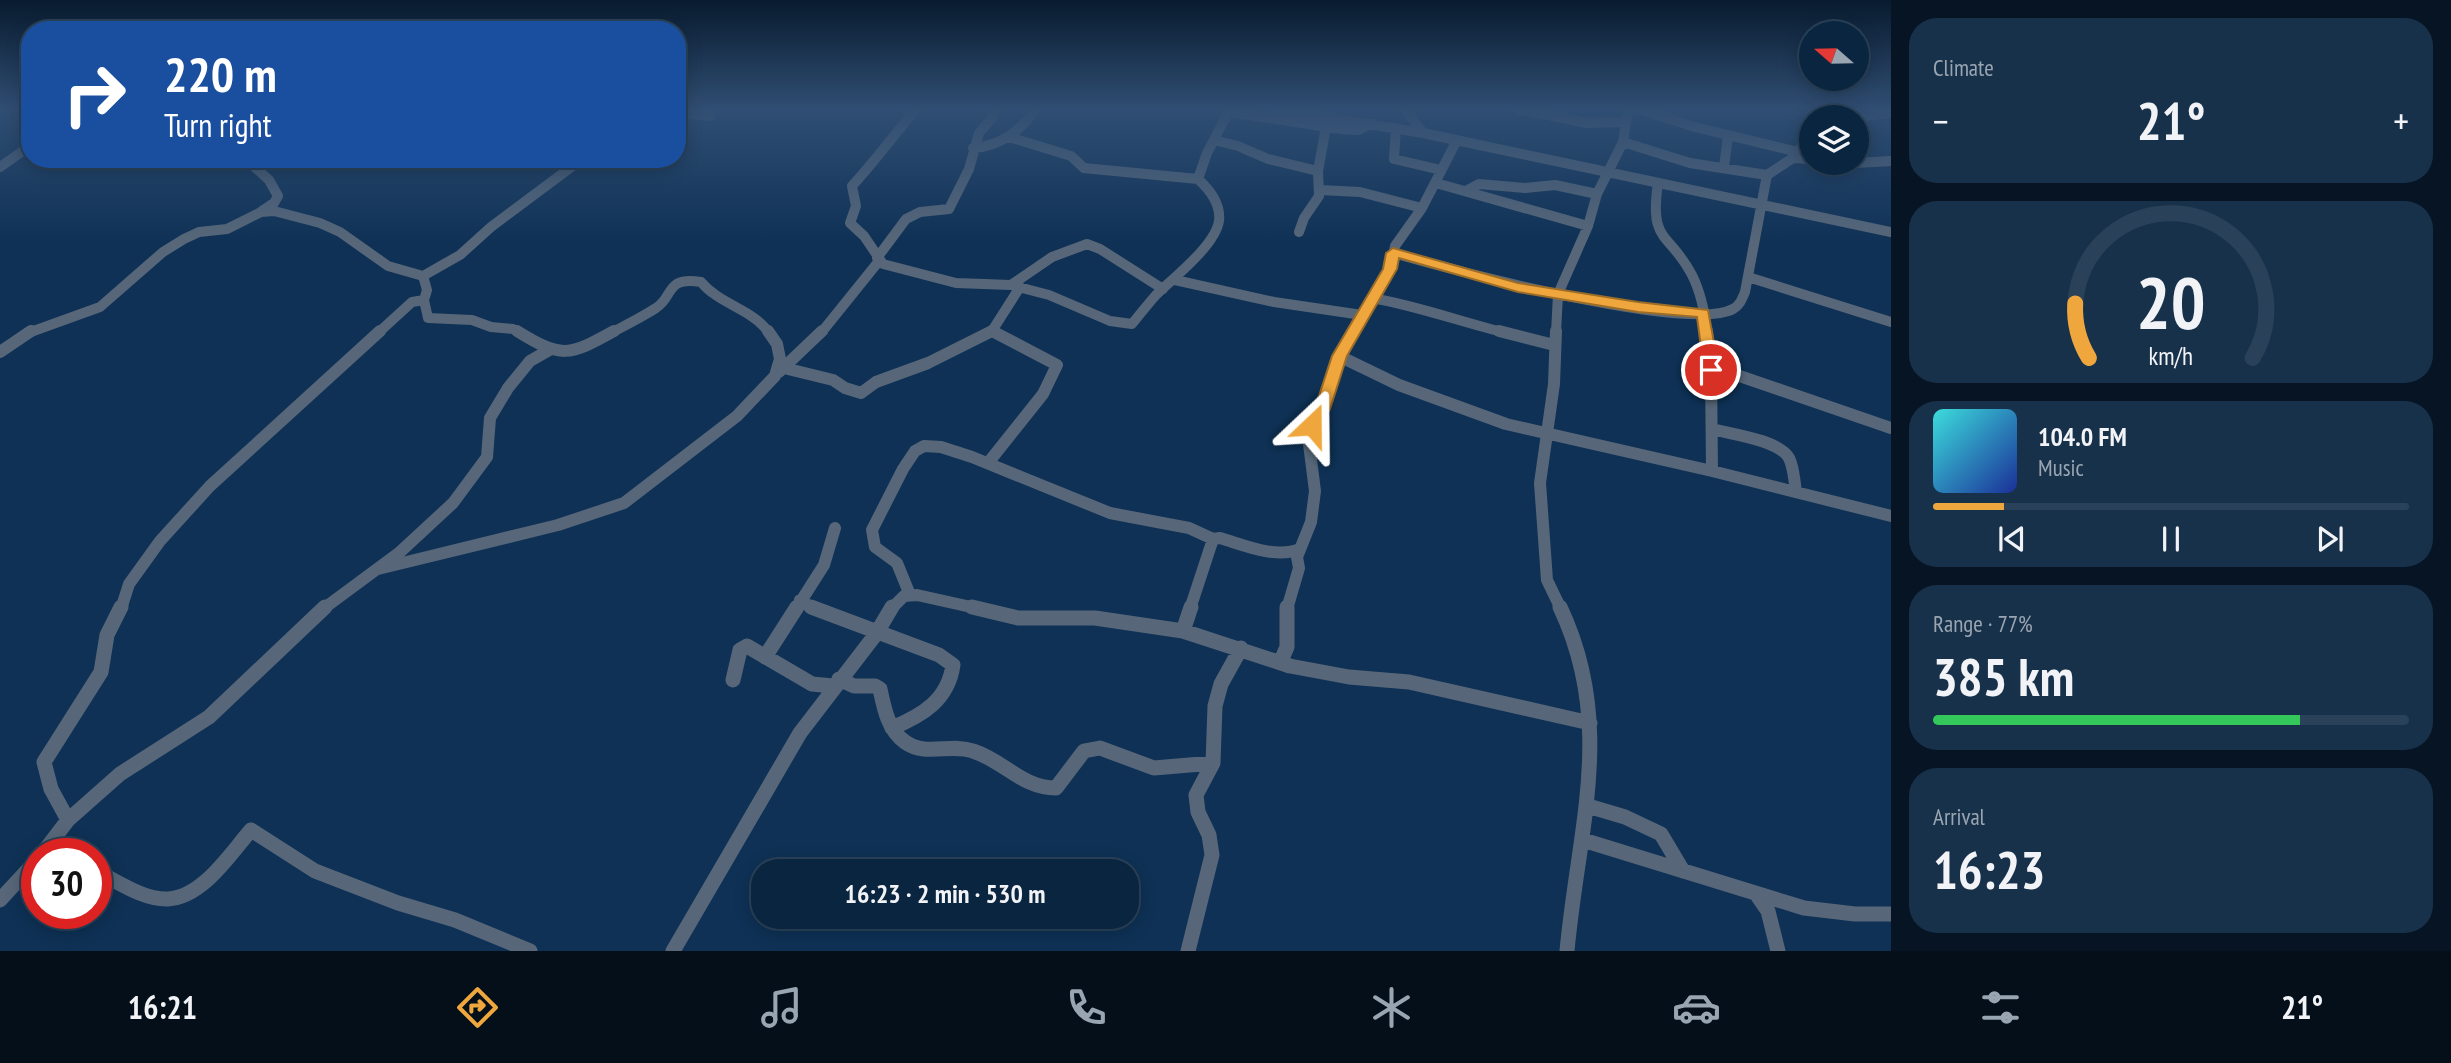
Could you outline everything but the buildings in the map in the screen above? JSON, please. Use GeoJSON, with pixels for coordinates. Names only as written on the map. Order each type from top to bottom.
{"type":"FeatureCollection","features":[{"type":"Feature","properties":{"kind":"street"},"geometry":{"type":"LineString","coordinates":[[0,167],[19,153]]}},
{"type":"Feature","properties":{"kind":"street"},"geometry":{"type":"LineString","coordinates":[[883,153],[852,186],[856,206],[850,223],[864,236],[878,259],[888,266],[947,281],[1016,286],[1049,295],[1110,321],[1127,325],[1135,321],[1163,289],[1175,280],[1212,236],[1219,220],[1212,191],[1198,179],[1084,168],[1071,156],[1062,153]]}},
{"type":"Feature","properties":{"kind":"street"},"geometry":{"type":"LineString","coordinates":[[378,569],[558,525],[624,503],[737,416],[820,334],[878,259],[905,217],[949,209],[970,169],[972,153]]}},
{"type":"Feature","properties":{"kind":"street"},"geometry":{"type":"LineString","coordinates":[[1198,179],[1209,153]]}},
{"type":"Feature","properties":{"kind":"street"},"geometry":{"type":"LineString","coordinates":[[1255,153],[1318,171]]}},
{"type":"Feature","properties":{"kind":"street"},"geometry":{"type":"LineString","coordinates":[[1299,232],[1304,218],[1317,201],[1320,190],[1318,171],[1321,153]]}},
{"type":"Feature","properties":{"kind":"street"},"geometry":{"type":"LineString","coordinates":[[1394,153],[1394,159],[1441,170]]}},
{"type":"Feature","properties":{"kind":"street"},"geometry":{"type":"LineString","coordinates":[[1280,663],[1287,649],[1285,628],[1288,598],[1298,570],[1300,549],[1310,530],[1315,491],[1310,432],[1322,409],[1339,356],[1390,269],[1393,253],[1422,208],[1450,153]]}},
{"type":"Feature","properties":{"kind":"street"},"geometry":{"type":"LineString","coordinates":[[1518,153],[1891,232]]}},
{"type":"Feature","properties":{"kind":"street"},"geometry":{"type":"LineString","coordinates":[[1567,951],[1573,884],[1588,806],[1590,723],[1588,692],[1574,637],[1547,580],[1540,483],[1554,384],[1558,294],[1588,226],[1597,194],[1617,153]]}},
{"type":"Feature","properties":{"kind":"street"},"geometry":{"type":"LineString","coordinates":[[1659,153],[1690,163],[1768,175]]}},
{"type":"Feature","properties":{"kind":"street"},"geometry":{"type":"LineString","coordinates":[[1724,167],[1726,153]]}},
{"type":"Feature","properties":{"kind":"street"},"geometry":{"type":"LineString","coordinates":[[1790,153],[1799,156]]}},
{"type":"Feature","properties":{"kind":"street"},"geometry":{"type":"LineString","coordinates":[[1393,253],[1489,280],[1638,307],[1703,313],[1737,307],[1745,292],[1768,175],[1796,155]]}},
{"type":"Feature","properties":{"kind":"street"},"geometry":{"type":"LineString","coordinates":[[1869,163],[1891,162]]}},
{"type":"Feature","properties":{"kind":"street"},"geometry":{"type":"LineString","coordinates":[[0,352],[30,331],[100,307],[163,252],[184,239],[199,232],[228,229],[274,203],[278,196],[270,180],[253,168]]}},
{"type":"Feature","properties":{"kind":"street"},"geometry":{"type":"LineString","coordinates":[[261,212],[274,211],[320,223],[340,232],[388,266],[423,276],[460,255],[570,168]]}},
{"type":"Feature","properties":{"kind":"street"},"geometry":{"type":"LineString","coordinates":[[1436,183],[1588,226]]}},
{"type":"Feature","properties":{"kind":"street"},"geometry":{"type":"LineString","coordinates":[[1658,183],[1654,212],[1656,228],[1694,279],[1703,313],[1711,370],[1712,471]]}},
{"type":"Feature","properties":{"kind":"street"},"geometry":{"type":"LineString","coordinates":[[1466,191],[1479,184],[1514,188],[1555,185],[1597,194]]}},
{"type":"Feature","properties":{"kind":"street"},"geometry":{"type":"LineString","coordinates":[[1320,190],[1360,192],[1422,208]]}},
{"type":"Feature","properties":{"kind":"street"},"geometry":{"type":"LineString","coordinates":[[780,372],[833,380],[845,388],[861,393],[876,382],[928,363],[992,331],[1016,286],[1052,257],[1087,244],[1100,249],[1163,289]]}},
{"type":"Feature","properties":{"kind":"street"},"geometry":{"type":"LineString","coordinates":[[423,276],[427,290],[424,300],[428,318],[472,320],[491,327],[518,330],[551,349],[569,352],[580,351],[660,306],[668,289],[675,284],[701,282],[711,294],[762,322],[772,332],[780,359],[780,372]]}},
{"type":"Feature","properties":{"kind":"street"},"geometry":{"type":"LineString","coordinates":[[1748,278],[1891,322]]}},
{"type":"Feature","properties":{"kind":"street"},"geometry":{"type":"LineString","coordinates":[[1175,280],[1274,302],[1362,315]]}},
{"type":"Feature","properties":{"kind":"street"},"geometry":{"type":"LineString","coordinates":[[1372,298],[1408,304],[1458,321],[1554,345]]}},
{"type":"Feature","properties":{"kind":"street"},"geometry":{"type":"LineString","coordinates":[[68,820],[51,789],[44,762],[101,672],[107,635],[134,575],[160,541],[210,486],[344,365],[401,309],[416,299],[424,300]]}},
{"type":"Feature","properties":{"kind":"street"},"geometry":{"type":"LineString","coordinates":[[988,463],[1043,394],[1057,365],[992,331]]}},
{"type":"Feature","properties":{"kind":"street"},"geometry":{"type":"LineString","coordinates":[[56,838],[68,820],[120,774],[209,717],[308,623],[430,525],[472,479],[487,457],[488,426],[496,404],[530,360],[551,349]]}},
{"type":"Feature","properties":{"kind":"street"},"geometry":{"type":"LineString","coordinates":[[1339,356],[1399,385],[1490,419],[1891,516]]}},
{"type":"Feature","properties":{"kind":"street"},"geometry":{"type":"LineString","coordinates":[[1711,370],[1725,371],[1891,428]]}},
{"type":"Feature","properties":{"kind":"street"},"geometry":{"type":"LineString","coordinates":[[1712,429],[1773,446],[1785,453],[1791,466],[1796,491]]}},
{"type":"Feature","properties":{"kind":"street"},"geometry":{"type":"LineString","coordinates":[[910,594],[897,563],[874,547],[872,530],[903,469],[915,451],[924,446],[941,447],[988,463],[1110,513],[1189,528],[1213,539],[1220,538],[1283,552],[1294,553],[1300,549]]}},
{"type":"Feature","properties":{"kind":"street"},"geometry":{"type":"LineString","coordinates":[[765,657],[824,565],[835,528]]}},
{"type":"Feature","properties":{"kind":"street"},"geometry":{"type":"LineString","coordinates":[[1183,631],[1213,539]]}},
{"type":"Feature","properties":{"kind":"street"},"geometry":{"type":"LineString","coordinates":[[673,951],[800,733],[836,682],[876,634],[894,606],[910,594],[1018,618],[1095,618],[1183,631],[1280,663],[1322,673],[1409,682],[1590,723]]}},
{"type":"Feature","properties":{"kind":"street"},"geometry":{"type":"LineString","coordinates":[[800,600],[815,610],[939,655],[953,665],[946,687],[932,708],[917,718],[892,728]]}},
{"type":"Feature","properties":{"kind":"street"},"geometry":{"type":"LineString","coordinates":[[733,680],[732,673],[743,646],[747,646],[812,684],[836,682],[854,686],[875,686],[880,689],[892,728],[902,741],[916,749],[959,747],[973,751],[1029,783],[1046,789],[1056,788],[1084,751],[1091,748],[1100,748],[1154,768],[1213,763]]}},
{"type":"Feature","properties":{"kind":"street"},"geometry":{"type":"LineString","coordinates":[[1188,951],[1212,855],[1209,835],[1198,812],[1196,795],[1213,763],[1215,706],[1221,684],[1241,648]]}},
{"type":"Feature","properties":{"kind":"street"},"geometry":{"type":"LineString","coordinates":[[1588,806],[1625,817],[1661,834],[1683,871]]}},
{"type":"Feature","properties":{"kind":"street"},"geometry":{"type":"LineString","coordinates":[[112,878],[166,899],[186,896],[251,830],[315,871],[398,903],[455,920],[530,951]]}},
{"type":"Feature","properties":{"kind":"street"},"geometry":{"type":"LineString","coordinates":[[1583,840],[1824,912],[1891,914]]}},
{"type":"Feature","properties":{"kind":"street"},"geometry":{"type":"LineString","coordinates":[[0,900],[21,879]]}},
{"type":"Feature","properties":{"kind":"street"},"geometry":{"type":"LineString","coordinates":[[1757,894],[1768,911],[1778,951]]}},
{"type":"Feature","properties":{"kind":"route"},"geometry":{"type":"LineString","coordinates":[[1312,425],[1322,409],[1339,356],[1390,269],[1393,253],[1518,287],[1638,307],[1703,313],[1711,370]]}}]}
